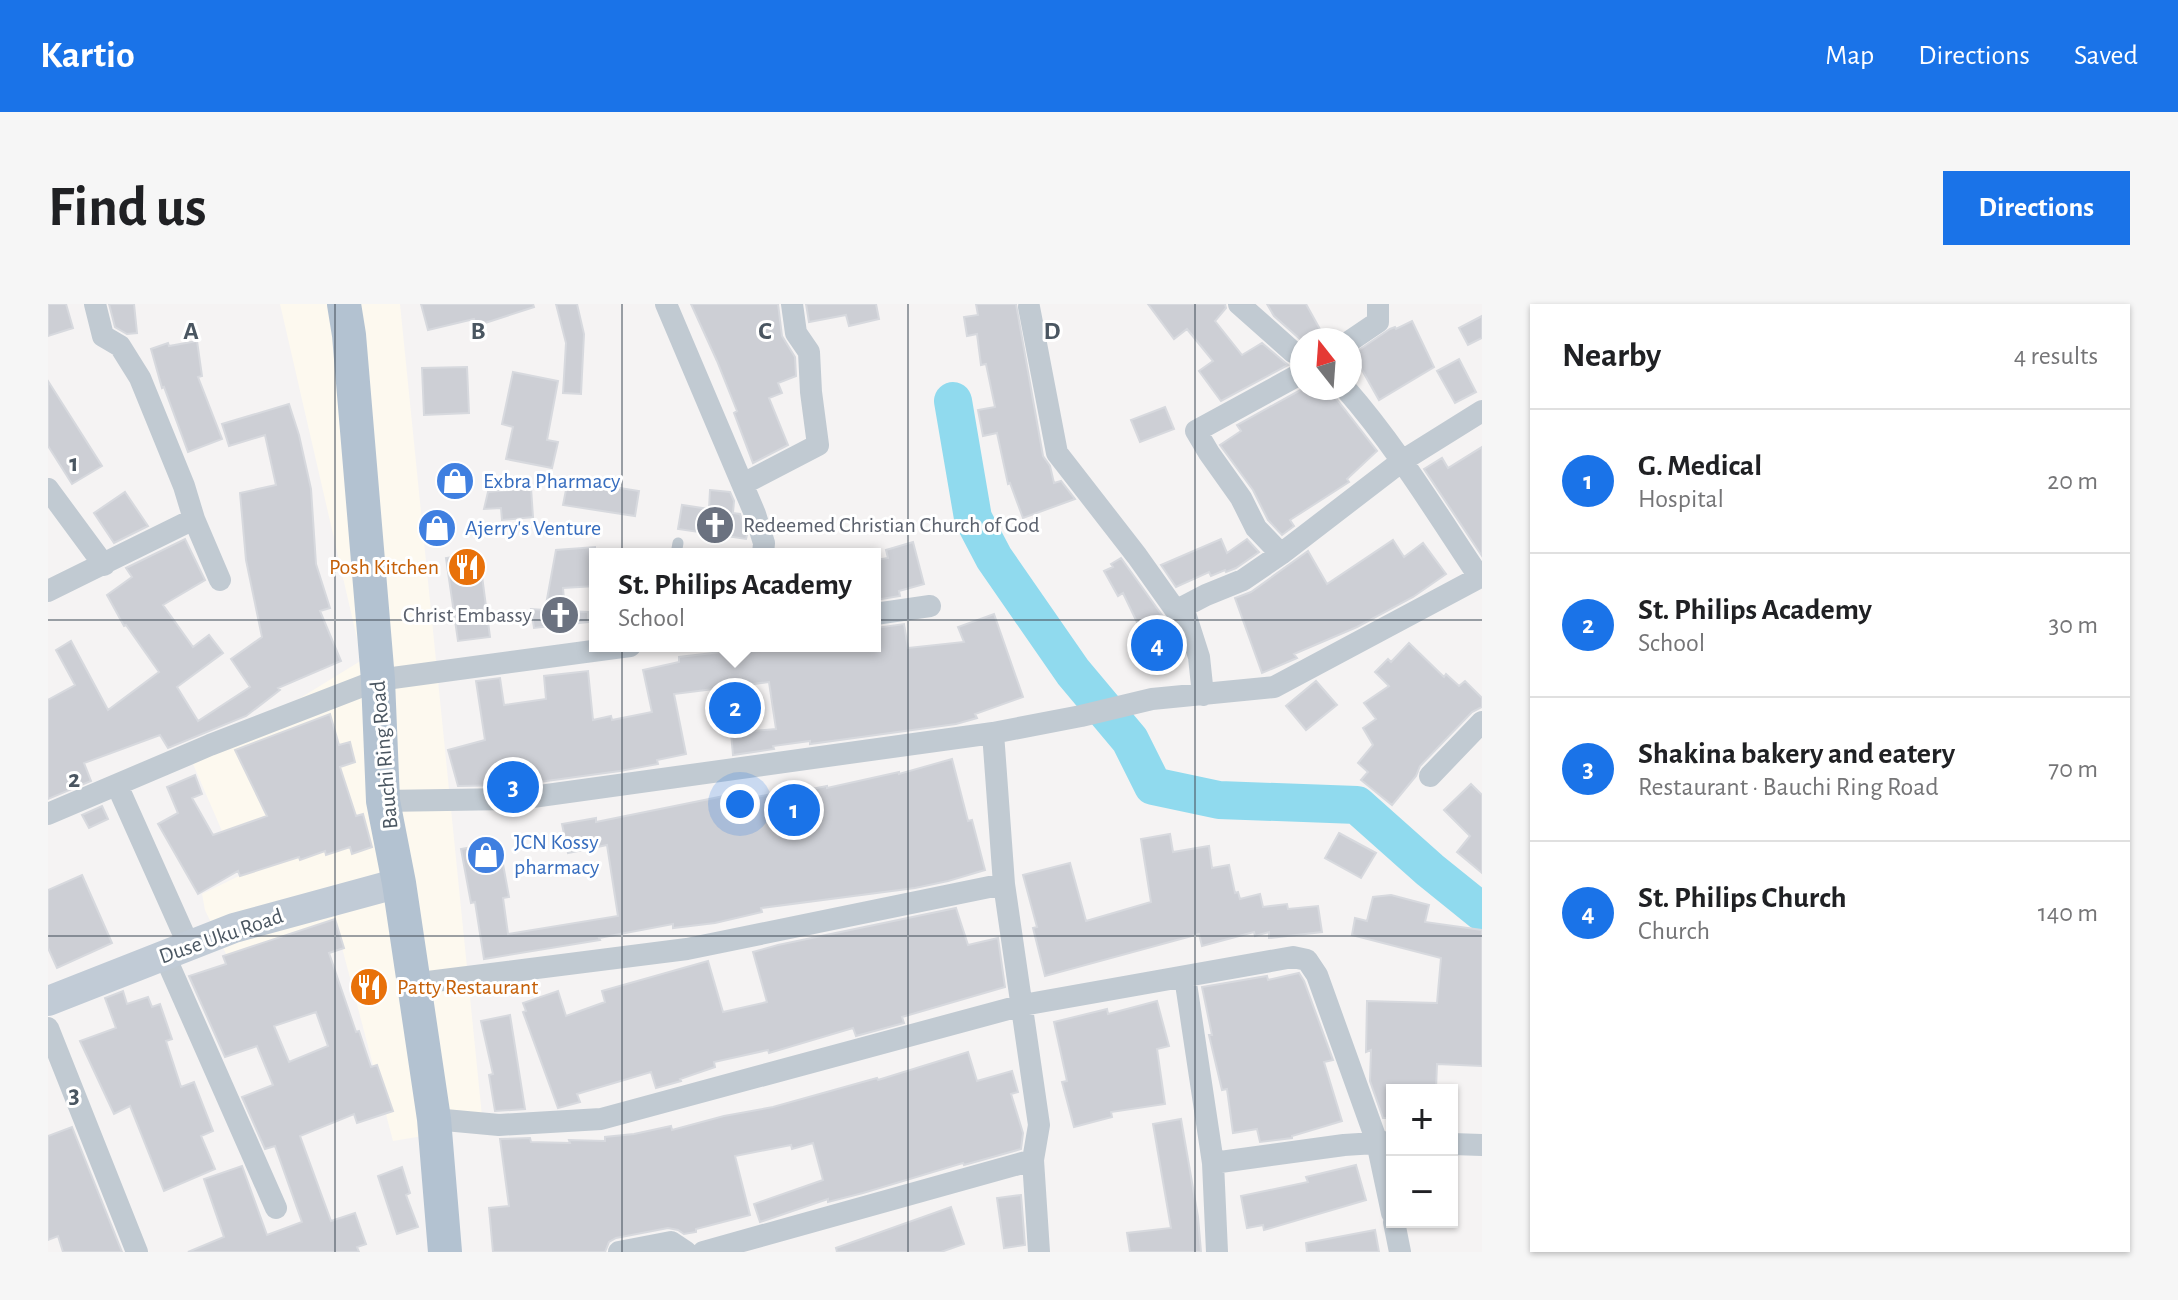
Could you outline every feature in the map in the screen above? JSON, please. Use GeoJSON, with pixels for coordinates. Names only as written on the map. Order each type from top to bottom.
{"type":"FeatureCollection","features":[{"type":"Feature","properties":{"kind":"main road","name":"Bauchi Ring Road"},"geometry":{"type":"LineString","coordinates":[[344,304],[378,680],[383,801],[399,883],[434,1119],[445,1252]]}},
{"type":"Feature","properties":{"kind":"street"},"geometry":{"type":"LineString","coordinates":[[95,304],[103,336],[120,346],[140,378],[220,580]]}},
{"type":"Feature","properties":{"kind":"street"},"geometry":{"type":"LineString","coordinates":[[666,304],[755,514],[764,548]]}},
{"type":"Feature","properties":{"kind":"street"},"geometry":{"type":"LineString","coordinates":[[743,484],[818,445],[809,352],[796,333],[792,304]]}},
{"type":"Feature","properties":{"kind":"street"},"geometry":{"type":"LineString","coordinates":[[1239,304],[1290,349]]}},
{"type":"Feature","properties":{"kind":"street"},"geometry":{"type":"LineString","coordinates":[[1362,333],[1378,322],[1378,304]]}},
{"type":"Feature","properties":{"kind":"street"},"geometry":{"type":"LineString","coordinates":[[1029,307],[1057,453],[1189,629]]}},
{"type":"Feature","properties":{"kind":"street"},"geometry":{"type":"LineString","coordinates":[[1281,554],[1256,528],[1241,498],[1196,431],[1290,380]]}},
{"type":"Feature","properties":{"kind":"street"},"geometry":{"type":"LineString","coordinates":[[383,801],[518,799],[993,733],[1152,699],[1274,687],[1481,577],[1402,461],[1355,400]]}},
{"type":"Feature","properties":{"kind":"street"},"geometry":{"type":"LineString","coordinates":[[1203,695],[1199,657],[1183,607],[1243,580],[1402,461],[1482,411]]}},
{"type":"Feature","properties":{"kind":"street"},"geometry":{"type":"LineString","coordinates":[[48,489],[104,565]]}},
{"type":"Feature","properties":{"kind":"street"},"geometry":{"type":"LineString","coordinates":[[48,591],[194,519]]}},
{"type":"Feature","properties":{"kind":"street"},"geometry":{"type":"LineString","coordinates":[[881,613],[930,606]]}},
{"type":"Feature","properties":{"kind":"street"},"geometry":{"type":"LineString","coordinates":[[48,814],[210,745],[378,680],[589,652]]}},
{"type":"Feature","properties":{"kind":"street"},"geometry":{"type":"LineString","coordinates":[[1430,776],[1482,722]]}},
{"type":"Feature","properties":{"kind":"street"},"geometry":{"type":"LineString","coordinates":[[993,733],[1004,884],[1039,1125],[1033,1160],[1039,1252]]}},
{"type":"Feature","properties":{"kind":"street"},"geometry":{"type":"LineString","coordinates":[[117,785],[176,950],[276,1208]]}},
{"type":"Feature","properties":{"kind":"street","name":"Duse Uku Road"},"geometry":{"type":"LineString","coordinates":[[48,1001],[234,928],[399,883]]}},
{"type":"Feature","properties":{"kind":"street"},"geometry":{"type":"LineString","coordinates":[[412,984],[687,949],[1004,884]]}},
{"type":"Feature","properties":{"kind":"street"},"geometry":{"type":"LineString","coordinates":[[434,1119],[499,1125],[601,1119],[1023,1005],[1293,957],[1307,960],[1317,975],[1384,1142],[1213,1163]]}},
{"type":"Feature","properties":{"kind":"street"},"geometry":{"type":"LineString","coordinates":[[1185,977],[1213,1163],[1217,1252]]}},
{"type":"Feature","properties":{"kind":"street"},"geometry":{"type":"LineString","coordinates":[[48,1028],[137,1252]]}},
{"type":"Feature","properties":{"kind":"street"},"geometry":{"type":"LineString","coordinates":[[1458,1144],[1482,1145]]}},
{"type":"Feature","properties":{"kind":"street"},"geometry":{"type":"LineString","coordinates":[[703,1252],[1033,1160]]}},
{"type":"Feature","properties":{"kind":"street"},"geometry":{"type":"LineString","coordinates":[[1395,1228],[1400,1252]]}},
{"type":"Feature","properties":{"kind":"street"},"geometry":{"type":"LineString","coordinates":[[619,1252],[671,1242],[686,1252]]}},
{"type":"Feature","properties":{"kind":"shaded area"},"geometry":{"type":"Polygon","coordinates":[[[280,304],[400,304],[483,1126],[393,1141],[335,921],[227,956],[205,910],[202,894],[241,875],[193,764],[362,660],[280,304]]]}},
{"type":"Feature","properties":{"kind":"building"},"geometry":{"type":"Polygon","coordinates":[[[48,304],[66,304],[73,328],[48,336],[48,304]]]}},
{"type":"Feature","properties":{"kind":"building"},"geometry":{"type":"Polygon","coordinates":[[[109,304],[134,304],[137,333],[127,334],[115,327],[109,304]]]}},
{"type":"Feature","properties":{"kind":"building"},"geometry":{"type":"Polygon","coordinates":[[[421,304],[533,304],[534,307],[476,326],[474,319],[428,330],[421,304]]]}},
{"type":"Feature","properties":{"kind":"building"},"geometry":{"type":"Polygon","coordinates":[[[556,304],[577,304],[584,334],[581,394],[563,393],[566,343],[556,304]]]}},
{"type":"Feature","properties":{"kind":"building"},"geometry":{"type":"Polygon","coordinates":[[[691,304],[778,304],[782,336],[795,357],[796,376],[778,383],[782,393],[769,398],[788,445],[753,463],[734,413],[737,411],[691,304]]]}},
{"type":"Feature","properties":{"kind":"building"},"geometry":{"type":"Polygon","coordinates":[[[806,304],[876,304],[879,319],[849,326],[846,315],[809,322],[806,304]]]}},
{"type":"Feature","properties":{"kind":"building"},"geometry":{"type":"Polygon","coordinates":[[[976,304],[1016,304],[1043,456],[1050,466],[1054,483],[1061,481],[1075,499],[1023,518],[1008,484],[997,433],[983,436],[978,410],[995,407],[986,364],[981,365],[977,334],[967,336],[964,317],[978,315],[976,304]]]}},
{"type":"Feature","properties":{"kind":"building"},"geometry":{"type":"Polygon","coordinates":[[[1148,304],[1225,304],[1226,308],[1215,321],[1242,355],[1262,343],[1288,365],[1221,401],[1199,371],[1213,361],[1187,329],[1174,339],[1148,304]]]}},
{"type":"Feature","properties":{"kind":"building"},"geometry":{"type":"Polygon","coordinates":[[[1267,304],[1306,304],[1319,328],[1290,330],[1274,316],[1267,304]]]}},
{"type":"Feature","properties":{"kind":"building"},"geometry":{"type":"Polygon","coordinates":[[[1482,316],[1482,338],[1468,345],[1459,328],[1482,316]]]}},
{"type":"Feature","properties":{"kind":"building"},"geometry":{"type":"Polygon","coordinates":[[[1412,321],[1434,367],[1379,400],[1362,370],[1362,348],[1390,329],[1412,321]]]}},
{"type":"Feature","properties":{"kind":"building"},"geometry":{"type":"Polygon","coordinates":[[[197,341],[202,376],[198,377],[222,439],[188,452],[162,388],[151,349],[168,343],[169,346],[197,341]]]}},
{"type":"Feature","properties":{"kind":"building"},"geometry":{"type":"Polygon","coordinates":[[[1459,359],[1476,392],[1455,403],[1437,371],[1459,359]]]}},
{"type":"Feature","properties":{"kind":"building"},"geometry":{"type":"Polygon","coordinates":[[[467,367],[469,413],[424,415],[422,368],[467,367]]]}},
{"type":"Feature","properties":{"kind":"building"},"geometry":{"type":"Polygon","coordinates":[[[513,372],[558,381],[547,440],[558,442],[552,468],[506,459],[513,427],[502,424],[513,372]]]}},
{"type":"Feature","properties":{"kind":"building"},"geometry":{"type":"Polygon","coordinates":[[[48,381],[102,466],[72,484],[48,446],[48,381]]]}},
{"type":"Feature","properties":{"kind":"building"},"geometry":{"type":"Polygon","coordinates":[[[1290,396],[1290,400],[1337,400],[1377,451],[1347,479],[1349,482],[1290,520],[1294,526],[1282,535],[1268,520],[1253,490],[1220,445],[1241,431],[1237,425],[1290,396]]]}},
{"type":"Feature","properties":{"kind":"building"},"geometry":{"type":"Polygon","coordinates":[[[289,404],[311,489],[316,564],[330,608],[320,611],[341,661],[278,688],[280,690],[246,716],[168,748],[160,735],[84,763],[91,781],[48,799],[48,700],[75,685],[56,650],[71,641],[108,710],[159,672],[124,626],[107,595],[132,577],[126,568],[185,539],[205,580],[163,605],[193,647],[209,635],[223,653],[177,687],[198,721],[250,687],[231,659],[262,637],[246,560],[240,493],[276,485],[265,435],[229,446],[222,424],[289,404]]]}},
{"type":"Feature","properties":{"kind":"building"},"geometry":{"type":"Polygon","coordinates":[[[1165,407],[1174,429],[1140,442],[1131,420],[1165,407]]]}},
{"type":"Feature","properties":{"kind":"building"},"geometry":{"type":"Polygon","coordinates":[[[1482,447],[1482,556],[1424,469],[1442,458],[1448,468],[1482,447]]]}},
{"type":"Feature","properties":{"kind":"building"},"geometry":{"type":"Polygon","coordinates":[[[589,483],[639,491],[635,516],[563,505],[567,485],[589,483]]]}},
{"type":"Feature","properties":{"kind":"building"},"geometry":{"type":"Polygon","coordinates":[[[531,488],[533,517],[502,520],[501,508],[484,509],[488,492],[531,488]]]}},
{"type":"Feature","properties":{"kind":"building"},"geometry":{"type":"Polygon","coordinates":[[[710,490],[730,492],[734,501],[733,513],[740,514],[746,539],[678,529],[682,505],[709,509],[710,490]]]}},
{"type":"Feature","properties":{"kind":"building"},"geometry":{"type":"Polygon","coordinates":[[[125,492],[148,526],[114,543],[94,513],[125,492]]]}},
{"type":"Feature","properties":{"kind":"building"},"geometry":{"type":"Polygon","coordinates":[[[1221,539],[1227,553],[1247,539],[1259,552],[1236,568],[1211,576],[1209,572],[1176,587],[1161,565],[1221,539]]]}},
{"type":"Feature","properties":{"kind":"building"},"geometry":{"type":"Polygon","coordinates":[[[1393,540],[1404,557],[1423,543],[1446,574],[1413,597],[1357,627],[1294,654],[1297,658],[1262,673],[1235,598],[1251,592],[1308,551],[1327,584],[1393,540]]]}},
{"type":"Feature","properties":{"kind":"building"},"geometry":{"type":"Polygon","coordinates":[[[913,542],[924,584],[899,591],[900,596],[881,599],[881,559],[888,558],[886,550],[913,542]]]}},
{"type":"Feature","properties":{"kind":"building"},"geometry":{"type":"Polygon","coordinates":[[[595,547],[589,548],[589,586],[563,588],[565,611],[588,612],[588,622],[534,628],[531,609],[545,610],[556,550],[595,547]]]}},
{"type":"Feature","properties":{"kind":"building"},"geometry":{"type":"Polygon","coordinates":[[[479,553],[490,637],[458,641],[446,558],[479,553]]]}},
{"type":"Feature","properties":{"kind":"building"},"geometry":{"type":"Polygon","coordinates":[[[1121,558],[1177,636],[1183,652],[1157,664],[1123,593],[1118,596],[1104,571],[1121,558]]]}},
{"type":"Feature","properties":{"kind":"building"},"geometry":{"type":"Polygon","coordinates":[[[994,614],[1023,697],[956,724],[810,744],[810,741],[773,746],[774,749],[733,755],[731,733],[776,729],[769,682],[674,694],[686,754],[657,760],[658,764],[620,771],[517,785],[458,786],[448,750],[485,740],[476,681],[500,678],[504,705],[546,699],[544,676],[588,671],[593,720],[611,716],[612,720],[652,712],[643,670],[679,662],[679,657],[721,652],[881,652],[881,627],[904,624],[908,648],[964,642],[958,627],[994,614]]]}},
{"type":"Feature","properties":{"kind":"building"},"geometry":{"type":"Polygon","coordinates":[[[1409,643],[1444,677],[1446,674],[1459,686],[1465,681],[1482,698],[1482,707],[1472,712],[1420,766],[1416,776],[1392,805],[1361,780],[1368,772],[1358,763],[1373,745],[1363,728],[1376,719],[1364,703],[1389,686],[1375,672],[1388,659],[1391,662],[1409,643]]]}},
{"type":"Feature","properties":{"kind":"building"},"geometry":{"type":"Polygon","coordinates":[[[1316,681],[1337,705],[1306,730],[1286,706],[1316,681]]]}},
{"type":"Feature","properties":{"kind":"building"},"geometry":{"type":"Polygon","coordinates":[[[330,714],[339,745],[350,742],[355,762],[340,767],[356,816],[363,814],[372,847],[352,854],[350,847],[326,855],[325,851],[240,876],[238,871],[198,894],[158,824],[178,813],[167,787],[195,775],[202,794],[192,798],[213,835],[267,816],[235,750],[330,714]]]}},
{"type":"Feature","properties":{"kind":"building"},"geometry":{"type":"Polygon","coordinates":[[[952,759],[985,870],[915,888],[761,908],[762,912],[715,923],[673,928],[673,924],[600,940],[484,959],[475,902],[471,903],[461,849],[499,842],[509,897],[503,898],[508,934],[618,916],[607,845],[568,853],[562,824],[596,818],[596,822],[729,795],[730,800],[742,800],[801,788],[801,791],[827,788],[899,774],[952,759]]]}},
{"type":"Feature","properties":{"kind":"building"},"geometry":{"type":"Polygon","coordinates":[[[1471,784],[1482,795],[1482,873],[1457,852],[1470,836],[1444,810],[1471,784]]]}},
{"type":"Feature","properties":{"kind":"building"},"geometry":{"type":"Polygon","coordinates":[[[102,806],[108,819],[89,828],[82,815],[102,806]]]}},
{"type":"Feature","properties":{"kind":"building"},"geometry":{"type":"Polygon","coordinates":[[[1339,833],[1376,853],[1361,878],[1325,858],[1339,833]]]}},
{"type":"Feature","properties":{"kind":"building"},"geometry":{"type":"Polygon","coordinates":[[[1170,834],[1173,852],[1209,846],[1212,868],[1229,865],[1235,893],[1238,892],[1240,899],[1260,894],[1263,907],[1287,904],[1288,909],[1318,906],[1322,932],[1269,938],[1269,932],[1255,936],[1254,932],[1202,946],[1199,934],[1045,976],[1033,928],[1037,927],[1023,875],[1070,863],[1086,921],[1151,902],[1141,839],[1170,834]]]}},
{"type":"Feature","properties":{"kind":"building"},"geometry":{"type":"Polygon","coordinates":[[[82,875],[112,943],[57,968],[48,948],[48,890],[82,875]]]}},
{"type":"Feature","properties":{"kind":"building"},"geometry":{"type":"Polygon","coordinates":[[[1391,895],[1429,905],[1425,922],[1482,930],[1482,1066],[1437,1064],[1436,1084],[1386,1084],[1386,1118],[1383,1118],[1370,1081],[1371,1050],[1366,1052],[1367,1001],[1437,1003],[1441,958],[1352,935],[1355,918],[1367,921],[1373,897],[1391,895]]]}},
{"type":"Feature","properties":{"kind":"building"},"geometry":{"type":"Polygon","coordinates":[[[956,908],[968,945],[998,938],[1005,987],[902,1017],[904,1023],[856,1036],[853,1028],[769,1053],[768,1050],[714,1062],[715,1067],[656,1088],[651,1072],[577,1094],[580,1102],[558,1108],[523,1012],[526,1011],[523,1003],[558,991],[566,1016],[605,1002],[602,991],[708,961],[723,1012],[767,1002],[753,952],[956,908]]]}},
{"type":"Feature","properties":{"kind":"building"},"geometry":{"type":"Polygon","coordinates":[[[335,919],[344,948],[329,953],[356,1032],[359,1031],[371,1067],[377,1065],[393,1111],[357,1123],[354,1114],[300,1136],[331,1221],[355,1213],[366,1244],[357,1247],[359,1252],[188,1252],[224,1237],[204,1179],[242,1166],[267,1235],[302,1222],[275,1146],[265,1149],[242,1097],[273,1085],[257,1046],[225,1057],[189,976],[226,964],[223,956],[335,919]],[[316,1012],[274,1026],[289,1062],[328,1046],[316,1012]]]}},
{"type":"Feature","properties":{"kind":"building"},"geometry":{"type":"Polygon","coordinates":[[[1299,973],[1333,1060],[1324,1062],[1342,1121],[1292,1138],[1260,1142],[1257,1129],[1233,1133],[1227,1089],[1222,1090],[1202,987],[1267,976],[1268,980],[1299,973]]]}},
{"type":"Feature","properties":{"kind":"building"},"geometry":{"type":"Polygon","coordinates":[[[123,991],[127,1004],[148,997],[152,1007],[160,1004],[172,1039],[166,1041],[181,1087],[194,1082],[213,1131],[201,1136],[215,1169],[164,1191],[130,1106],[114,1114],[80,1041],[116,1028],[105,998],[123,991]]]}},
{"type":"Feature","properties":{"kind":"building"},"geometry":{"type":"Polygon","coordinates":[[[1157,1001],[1169,1046],[1157,1049],[1165,1104],[1111,1112],[1112,1117],[1074,1127],[1062,1082],[1067,1081],[1054,1022],[1107,1009],[1108,1014],[1157,1001]]]}},
{"type":"Feature","properties":{"kind":"building"},"geometry":{"type":"Polygon","coordinates":[[[510,1015],[525,1109],[495,1111],[489,1075],[493,1074],[481,1021],[510,1015]]]}},
{"type":"Feature","properties":{"kind":"building"},"geometry":{"type":"Polygon","coordinates":[[[968,1052],[977,1081],[1012,1071],[1018,1092],[1011,1094],[1023,1133],[1021,1149],[828,1202],[828,1199],[760,1222],[754,1204],[823,1180],[813,1143],[792,1149],[791,1145],[735,1156],[750,1215],[696,1229],[696,1232],[684,1234],[668,1228],[616,1238],[609,1242],[605,1252],[493,1252],[489,1208],[509,1206],[500,1139],[530,1138],[531,1142],[570,1143],[569,1140],[605,1141],[605,1137],[671,1126],[672,1130],[878,1080],[968,1052]]]}},
{"type":"Feature","properties":{"kind":"building"},"geometry":{"type":"Polygon","coordinates":[[[1181,1119],[1201,1252],[1130,1252],[1127,1233],[1171,1228],[1153,1124],[1181,1119]]]}},
{"type":"Feature","properties":{"kind":"building"},"geometry":{"type":"Polygon","coordinates":[[[72,1127],[122,1252],[63,1252],[58,1236],[48,1240],[48,1136],[72,1127]]]}},
{"type":"Feature","properties":{"kind":"building"},"geometry":{"type":"Polygon","coordinates":[[[1356,1165],[1366,1200],[1264,1230],[1263,1225],[1247,1228],[1241,1196],[1308,1182],[1306,1177],[1356,1165]]]}},
{"type":"Feature","properties":{"kind":"building"},"geometry":{"type":"Polygon","coordinates":[[[402,1167],[410,1193],[406,1195],[418,1227],[397,1234],[378,1176],[402,1167]]]}},
{"type":"Feature","properties":{"kind":"building"},"geometry":{"type":"Polygon","coordinates":[[[1021,1195],[1025,1245],[1004,1248],[997,1198],[1021,1195]]]}},
{"type":"Feature","properties":{"kind":"building"},"geometry":{"type":"Polygon","coordinates":[[[951,1207],[964,1244],[941,1252],[837,1252],[836,1248],[951,1207]]]}},
{"type":"Feature","properties":{"kind":"building"},"geometry":{"type":"Polygon","coordinates":[[[1375,1230],[1379,1252],[1307,1252],[1306,1243],[1375,1230]]]}},
{"type":"Feature","properties":{"kind":"waterway"},"geometry":{"type":"LineString","coordinates":[[953,401],[973,518],[994,558],[1073,672],[1130,740],[1153,786],[1219,800],[1357,805],[1482,912]]}},
{"type":"Feature","properties":{"kind":"place","name":"Exbra Pharmacy"},"geometry":{"type":"Point","coordinates":[455,481]}},
{"type":"Feature","properties":{"kind":"place","name":"Redeemed Christian Church of God"},"geometry":{"type":"Point","coordinates":[715,525]}},
{"type":"Feature","properties":{"kind":"place","name":"Ajerry's Venture"},"geometry":{"type":"Point","coordinates":[437,528]}},
{"type":"Feature","properties":{"kind":"place","name":"Posh Kitchen"},"geometry":{"type":"Point","coordinates":[467,567]}},
{"type":"Feature","properties":{"kind":"place","name":"Christ Embassy"},"geometry":{"type":"Point","coordinates":[560,615]}},
{"type":"Feature","properties":{"kind":"place","name":"St. Philips Church"},"geometry":{"type":"Point","coordinates":[1157,645]}},
{"type":"Feature","properties":{"kind":"place","name":"St. Philips Academy"},"geometry":{"type":"Point","coordinates":[735,708]}},
{"type":"Feature","properties":{"kind":"place","name":"Shakina bakery and eatery"},"geometry":{"type":"Point","coordinates":[513,787]}},
{"type":"Feature","properties":{"kind":"place","name":"G. Medical"},"geometry":{"type":"Point","coordinates":[794,810]}},
{"type":"Feature","properties":{"kind":"place","name":"JCN Kossy pharmacy"},"geometry":{"type":"Point","coordinates":[486,855]}},
{"type":"Feature","properties":{"kind":"place","name":"Patty Restaurant"},"geometry":{"type":"Point","coordinates":[369,987]}}]}
